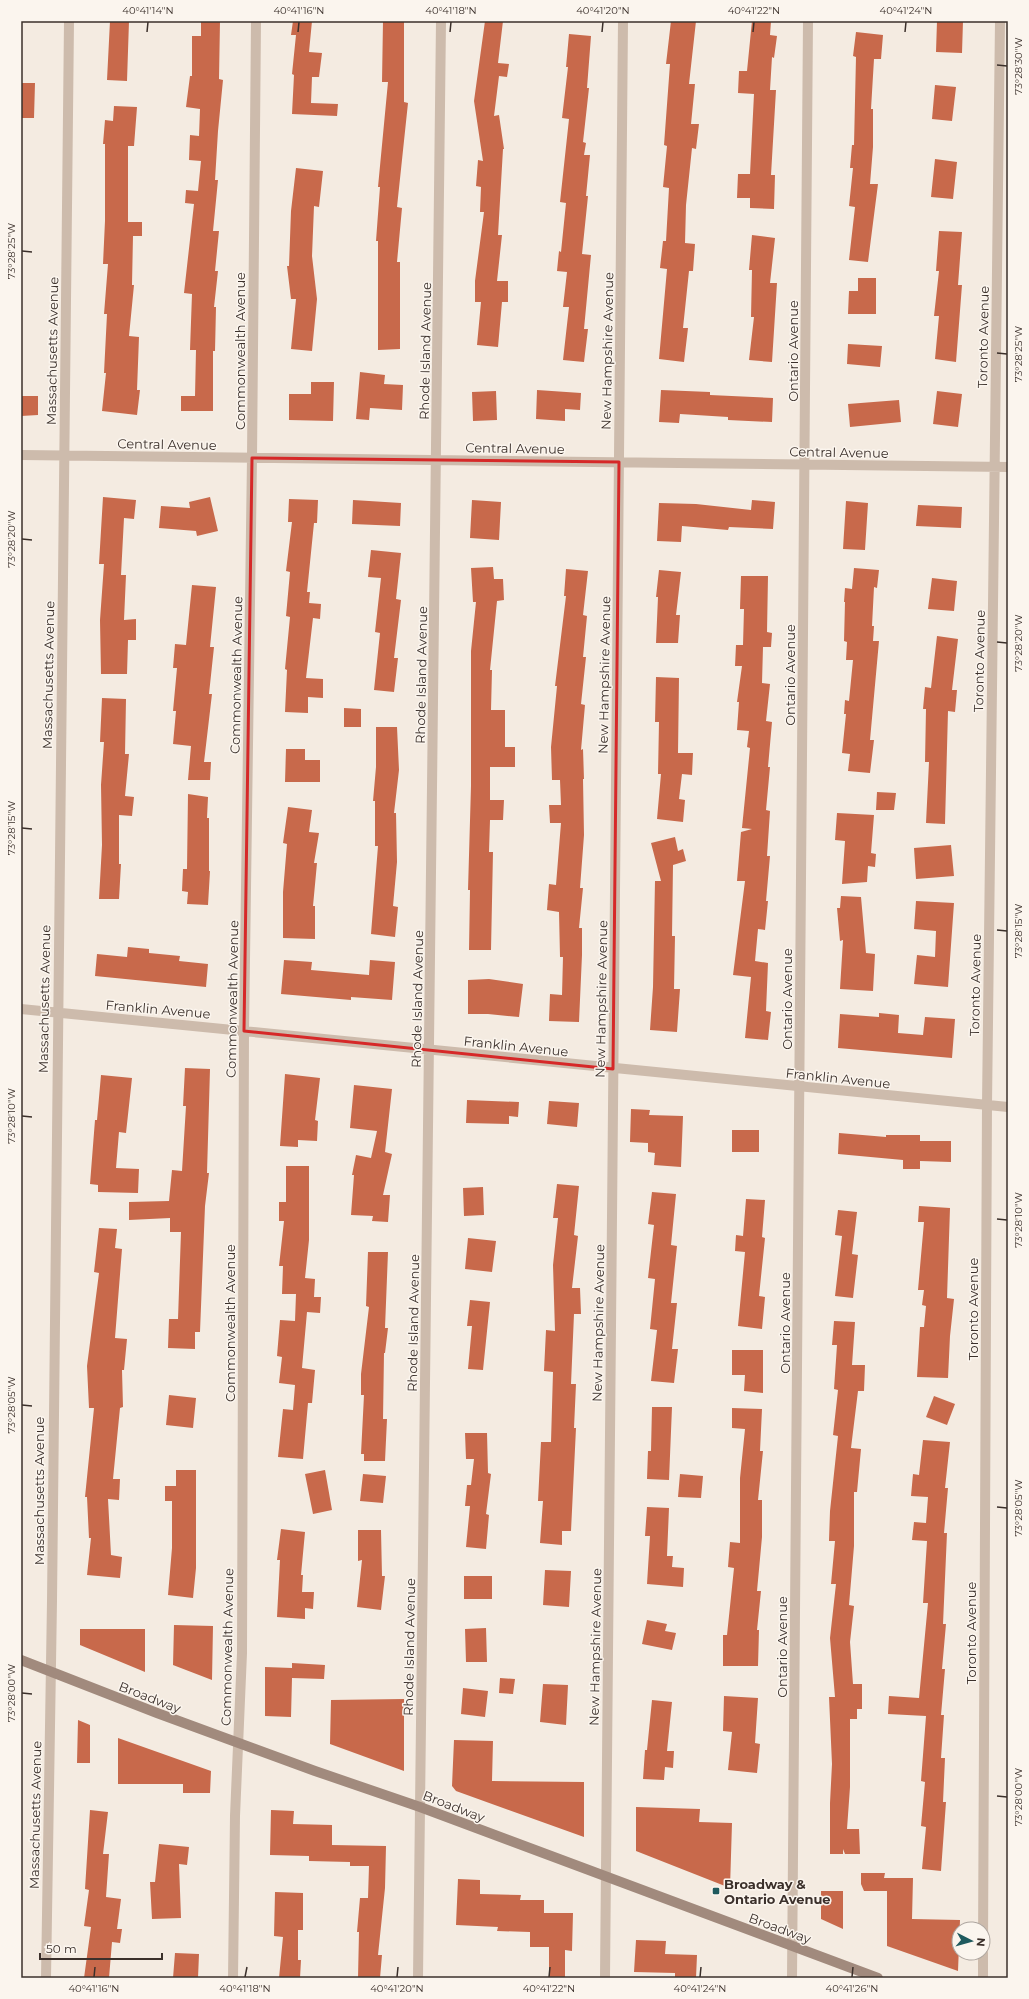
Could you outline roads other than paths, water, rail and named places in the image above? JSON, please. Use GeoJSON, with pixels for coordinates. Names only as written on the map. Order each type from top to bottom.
{"type":"FeatureCollection","features":[{"type":"Feature","properties":{"kind":"main road","name":"Broadway"},"geometry":{"type":"LineString","coordinates":[[21,1660],[51,1673],[239,1743],[420,1807],[605,1878],[878,1978]]}},
{"type":"Feature","properties":{"kind":"street","name":"Massachusetts Avenue"},"geometry":{"type":"LineString","coordinates":[[46,1978],[51,1673],[69,21]]}},
{"type":"Feature","properties":{"kind":"street","name":"Commonwealth Avenue"},"geometry":{"type":"LineString","coordinates":[[233,1978],[235,1816],[242,1653],[244,1031],[256,21]]}},
{"type":"Feature","properties":{"kind":"street","name":"Rhode Island Avenue"},"geometry":{"type":"LineString","coordinates":[[418,1978],[442,21]]}},
{"type":"Feature","properties":{"kind":"street","name":"New Hampshire Avenue"},"geometry":{"type":"LineString","coordinates":[[605,1978],[623,21]]}},
{"type":"Feature","properties":{"kind":"street","name":"Ontario Avenue"},"geometry":{"type":"LineString","coordinates":[[792,1978],[808,21]]}},
{"type":"Feature","properties":{"kind":"street","name":"Toronto Avenue"},"geometry":{"type":"LineString","coordinates":[[983,1921],[987,1105],[1000,21]]}},
{"type":"Feature","properties":{"kind":"street","name":"Central Avenue"},"geometry":{"type":"LineString","coordinates":[[21,455],[1008,467]]}},
{"type":"Feature","properties":{"kind":"street","name":"Franklin Avenue"},"geometry":{"type":"LineString","coordinates":[[21,1009],[613,1069],[1008,1107]]}},
{"type":"Feature","properties":{"kind":"street"},"geometry":{"type":"LineString","coordinates":[[983,1961],[983,1978]]}},
{"type":"Feature","properties":{"kind":"place","name":"Broadway & Ontario Avenue"},"geometry":{"type":"Point","coordinates":[716,1891]}}]}
